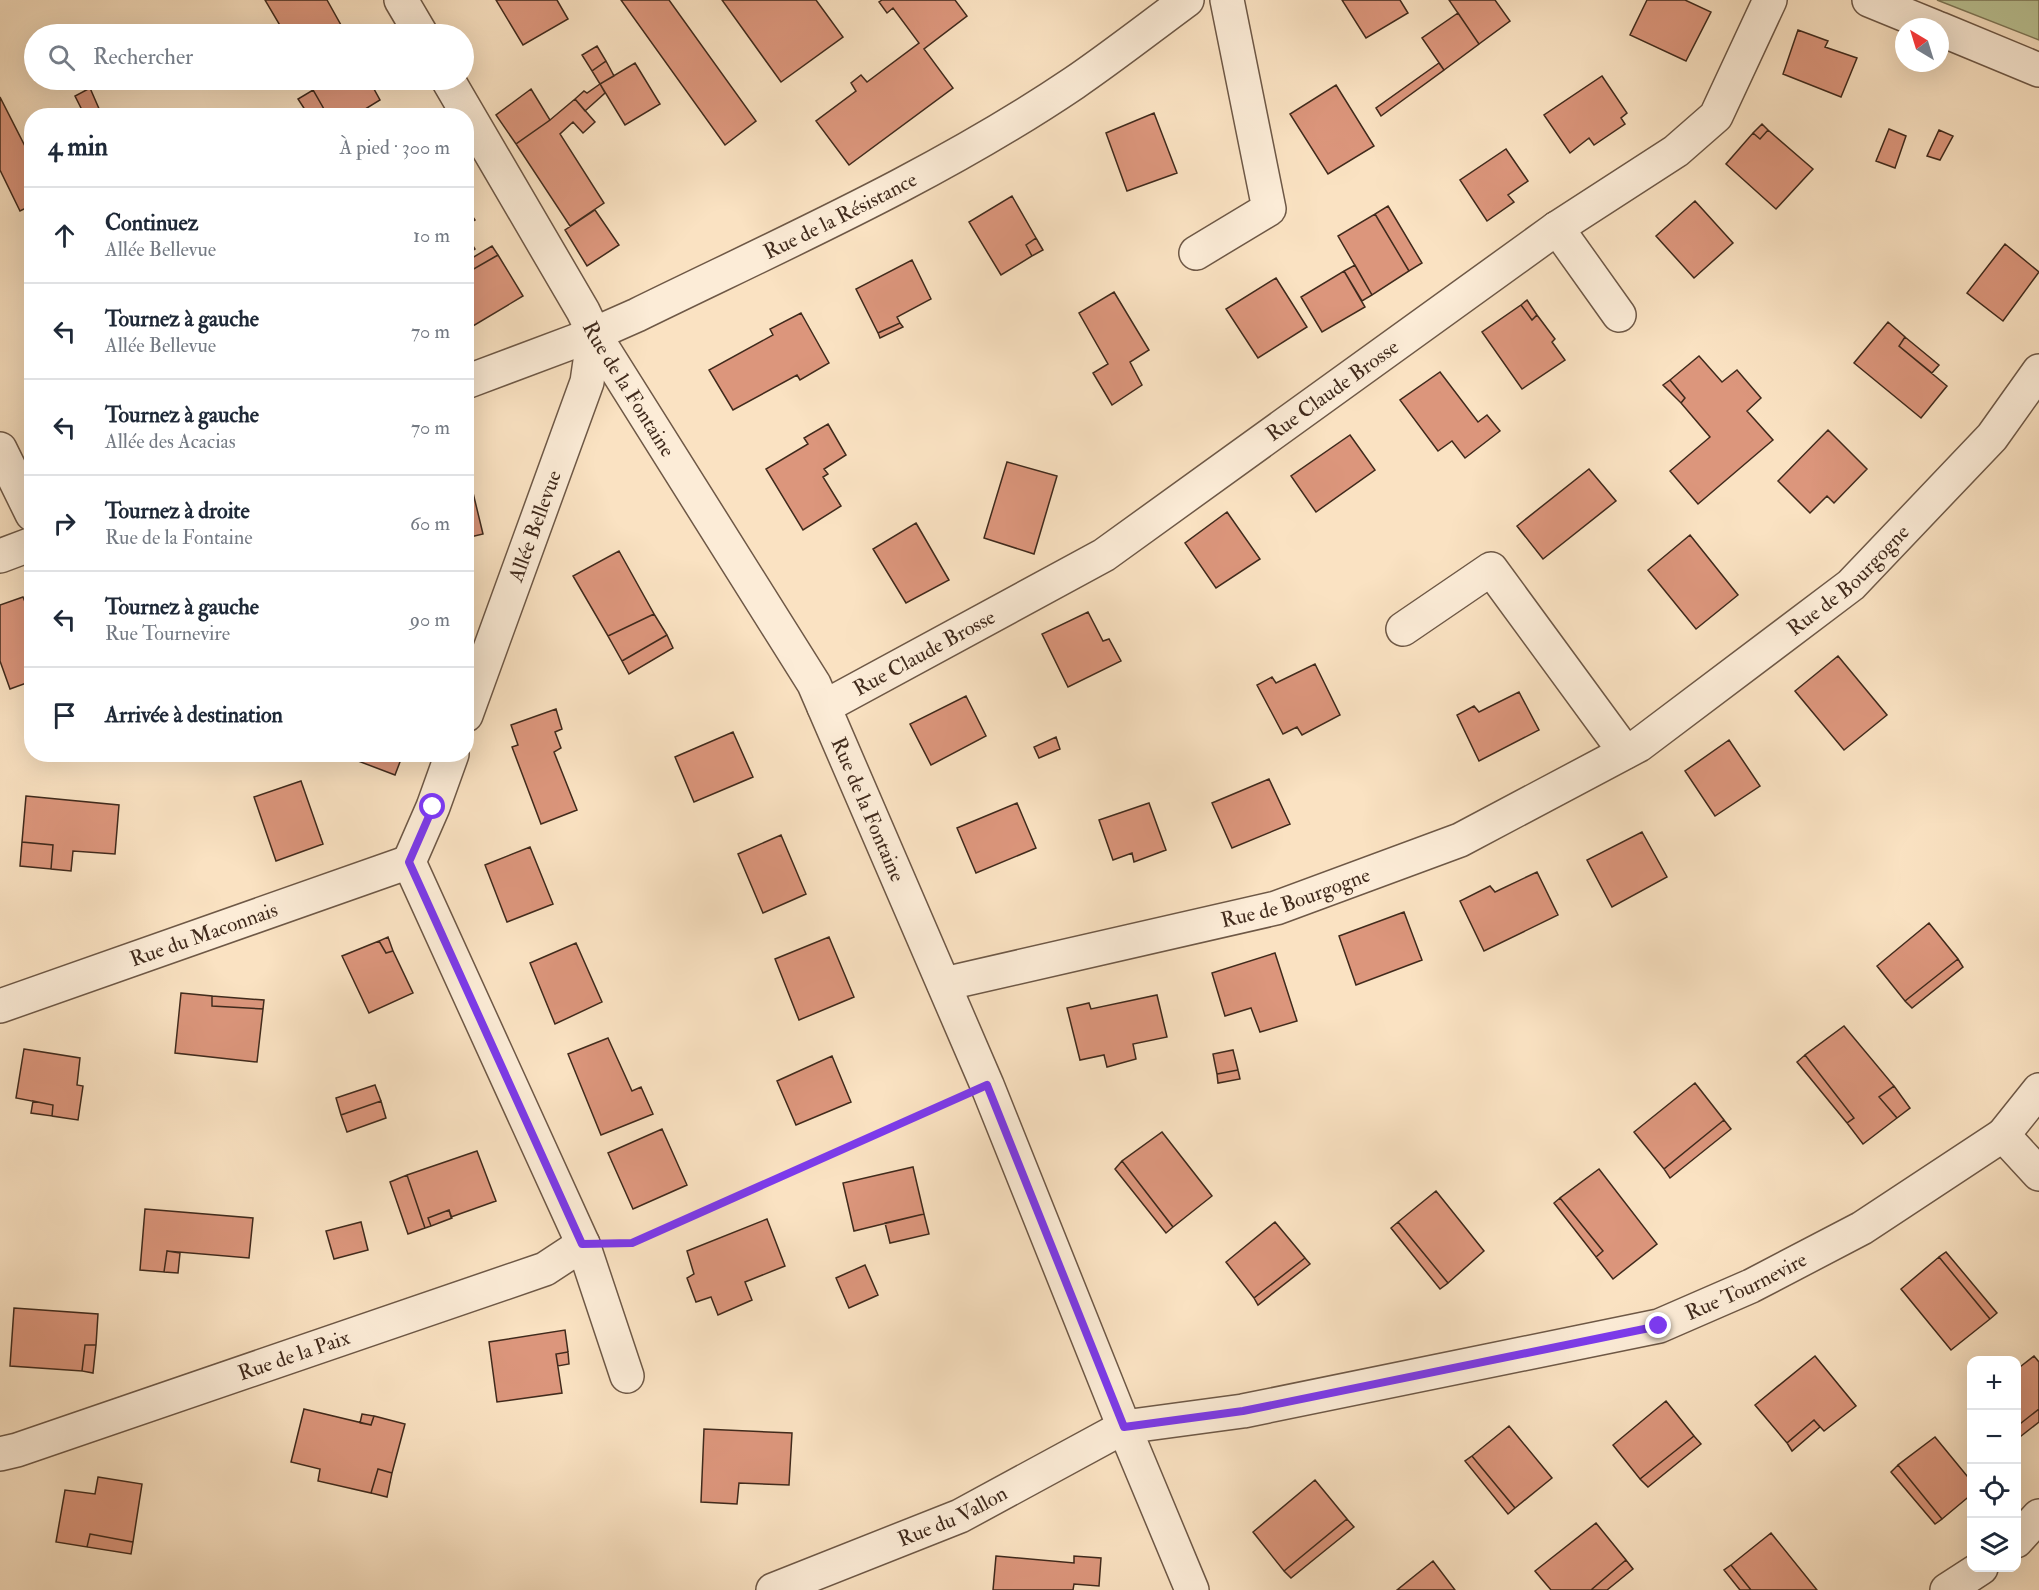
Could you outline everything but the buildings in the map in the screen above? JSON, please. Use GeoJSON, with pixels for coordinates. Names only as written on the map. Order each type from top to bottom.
{"type":"FeatureCollection","features":[{"type":"Feature","properties":{"kind":"street"},"geometry":{"type":"LineString","coordinates":[[401,0],[416,24]]}},
{"type":"Feature","properties":{"kind":"street","name":"Rue de la Résistance"},"geometry":{"type":"LineString","coordinates":[[474,379],[594,334],[888,191],[980,141],[1073,84],[1187,0]]}},
{"type":"Feature","properties":{"kind":"street"},"geometry":{"type":"LineString","coordinates":[[1196,253],[1269,209],[1227,0]]}},
{"type":"Feature","properties":{"kind":"street","name":"Rue Claude Brosse"},"geometry":{"type":"LineString","coordinates":[[824,707],[1104,555],[1557,228],[1676,151],[1716,116],[1770,0]]}},
{"type":"Feature","properties":{"kind":"street"},"geometry":{"type":"LineString","coordinates":[[1869,0],[1913,18]]}},
{"type":"Feature","properties":{"kind":"street"},"geometry":{"type":"LineString","coordinates":[[1949,33],[2039,70]]}},
{"type":"Feature","properties":{"kind":"street","name":"Rue de la Fontaine"},"geometry":{"type":"LineString","coordinates":[[454,90],[464,108]]}},
{"type":"Feature","properties":{"kind":"street","name":"Rue de la Fontaine"},"geometry":{"type":"LineString","coordinates":[[474,124],[583,311],[594,334],[814,684],[987,1085],[1192,1590]]}},
{"type":"Feature","properties":{"kind":"street"},"geometry":{"type":"LineString","coordinates":[[1557,228],[1619,315]]}},
{"type":"Feature","properties":{"kind":"street","name":"Allée Bellevue"},"geometry":{"type":"LineString","coordinates":[[474,693],[586,382],[594,334]]}},
{"type":"Feature","properties":{"kind":"street","name":"Rue de Bourgogne"},"geometry":{"type":"LineString","coordinates":[[944,984],[1276,908],[1460,840],[1639,745],[1851,585],[1992,436],[2039,371]]}},
{"type":"Feature","properties":{"kind":"street"},"geometry":{"type":"LineString","coordinates":[[0,449],[24,498]]}},
{"type":"Feature","properties":{"kind":"street"},"geometry":{"type":"LineString","coordinates":[[0,556],[24,547]]}},
{"type":"Feature","properties":{"kind":"street"},"geometry":{"type":"LineString","coordinates":[[1403,629],[1491,569],[1625,752]]}},
{"type":"Feature","properties":{"kind":"street"},"geometry":{"type":"LineString","coordinates":[[449,762],[409,862],[582,1244],[627,1376]]}},
{"type":"Feature","properties":{"kind":"street","name":"Rue du Maconnais"},"geometry":{"type":"LineString","coordinates":[[0,1006],[409,862]]}},
{"type":"Feature","properties":{"kind":"street","name":"Rue Tournevire"},"geometry":{"type":"LineString","coordinates":[[1124,1427],[1243,1411],[1659,1326],[1751,1286],[1862,1228],[2003,1135],[2039,1090]]}},
{"type":"Feature","properties":{"kind":"street"},"geometry":{"type":"LineString","coordinates":[[2003,1135],[2039,1174]]}},
{"type":"Feature","properties":{"kind":"street","name":"Rue de la Paix"},"geometry":{"type":"LineString","coordinates":[[0,1454],[544,1269],[582,1244]]}},
{"type":"Feature","properties":{"kind":"street","name":"Rue du Vallon"},"geometry":{"type":"LineString","coordinates":[[772,1590],[960,1516],[1124,1427]]}},
{"type":"Feature","properties":{"kind":"street"},"geometry":{"type":"LineString","coordinates":[[2021,1535],[2039,1516]]}},
{"type":"Feature","properties":{"kind":"street"},"geometry":{"type":"LineString","coordinates":[[1947,1590],[1975,1572]]}},
{"type":"Feature","properties":{"kind":"path"},"geometry":{"type":"LineString","coordinates":[[582,1244],[632,1243],[987,1085]]}},
{"type":"Feature","properties":{"kind":"green space"},"geometry":{"type":"Polygon","coordinates":[[[1937,0],[2039,0],[2039,40],[1937,0]]]}},
{"type":"Feature","properties":{"kind":"route"},"geometry":{"type":"LineString","coordinates":[[433,807],[409,862],[582,1244],[632,1243],[987,1085],[1124,1427],[1243,1411],[1659,1326]]}}]}
